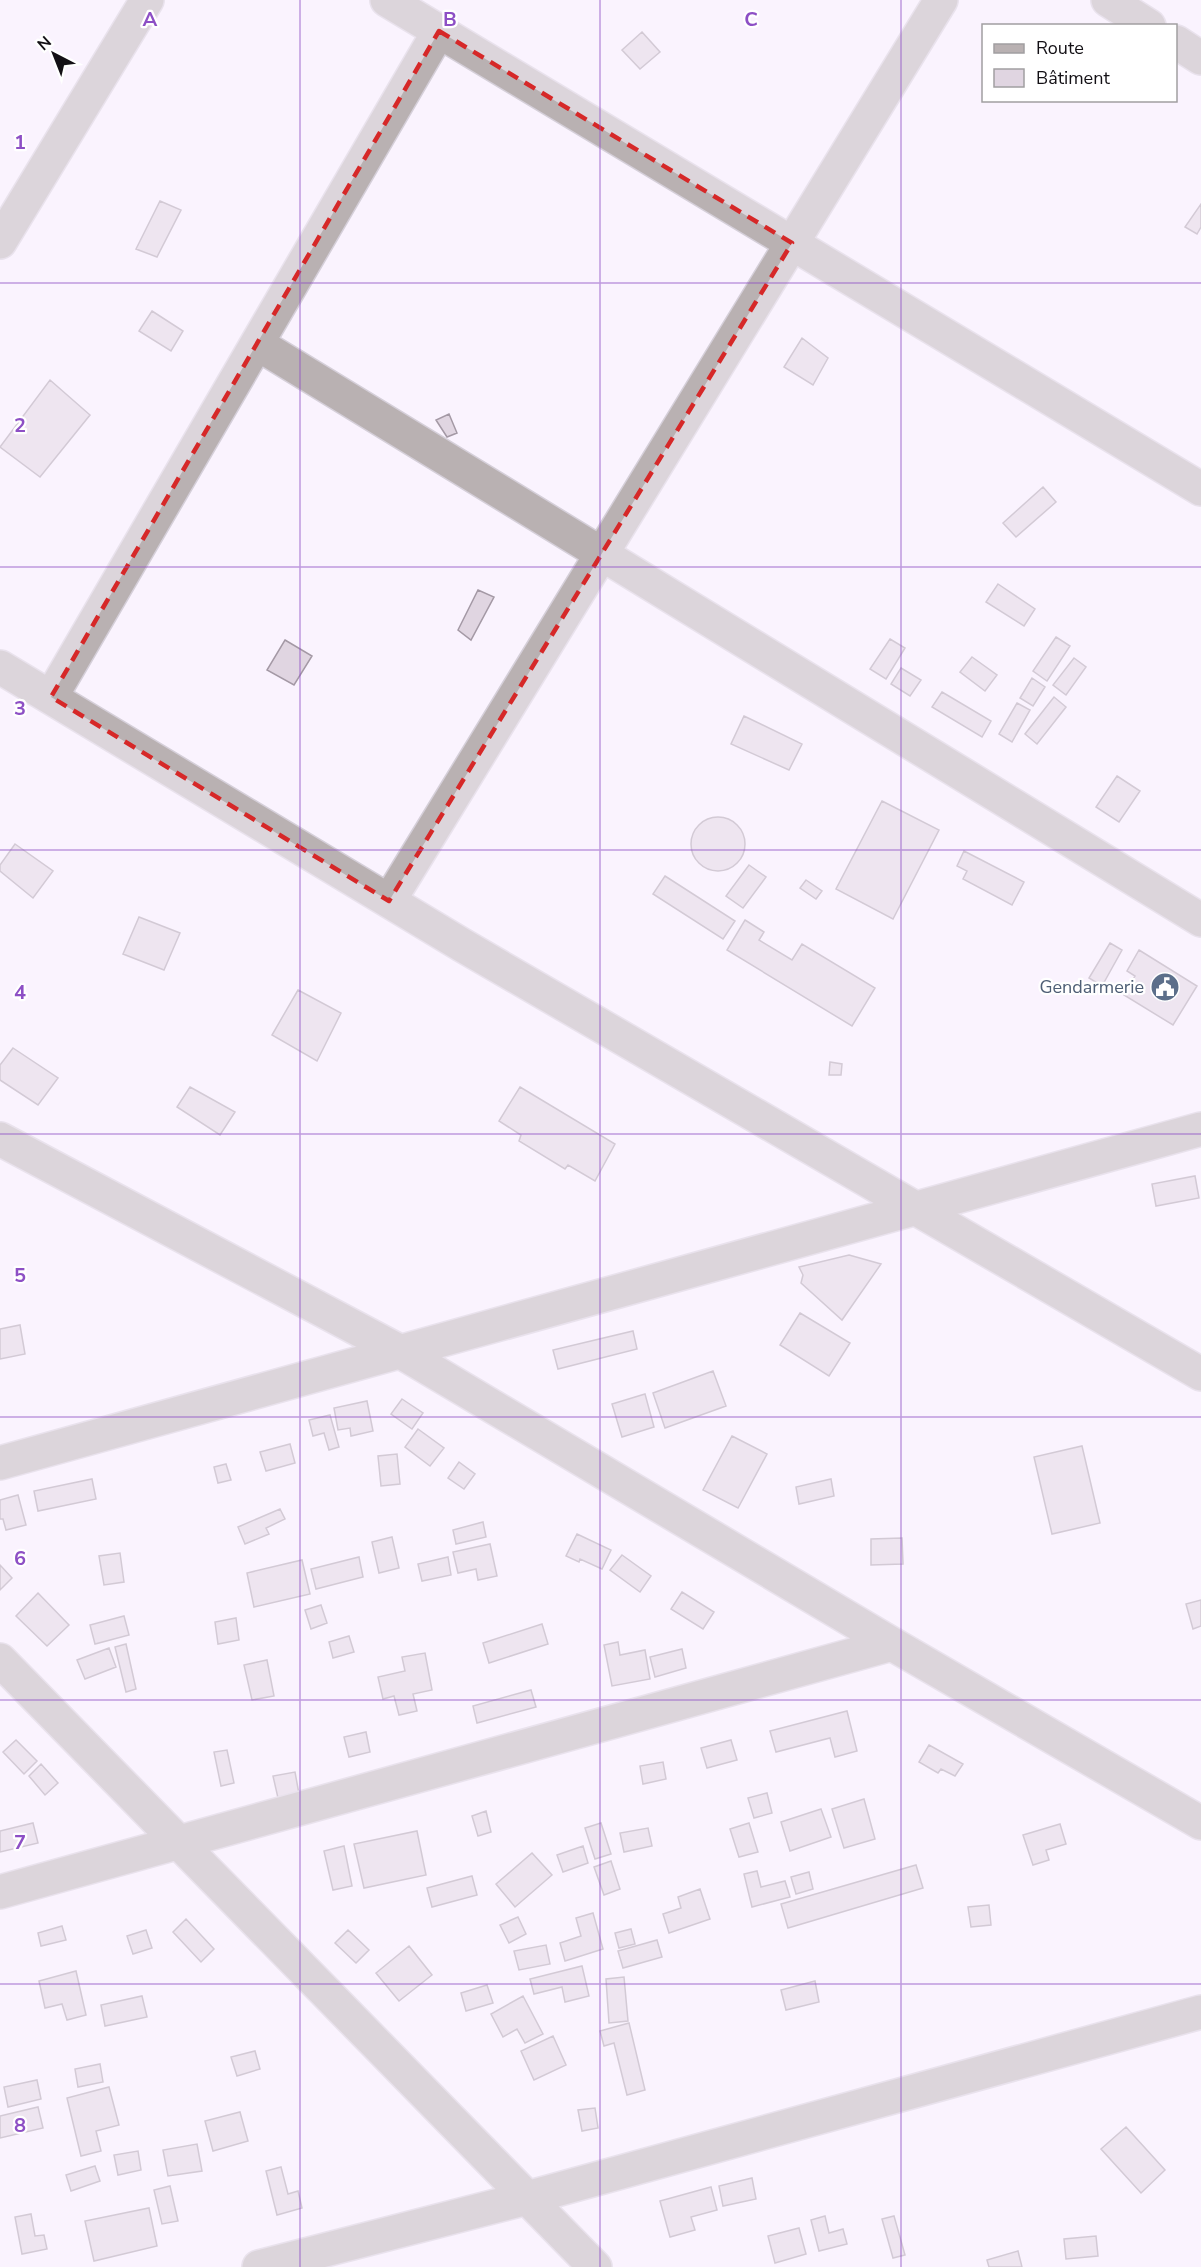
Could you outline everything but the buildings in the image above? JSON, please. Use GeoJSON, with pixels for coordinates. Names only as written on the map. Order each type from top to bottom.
{"type":"FeatureCollection","features":[{"type":"Feature","properties":{"kind":"street"},"geometry":{"type":"LineString","coordinates":[[0,242],[147,0]]}},
{"type":"Feature","properties":{"kind":"street"},"geometry":{"type":"LineString","coordinates":[[387,0],[1201,489]]}},
{"type":"Feature","properties":{"kind":"street"},"geometry":{"type":"LineString","coordinates":[[389,901],[941,0]]}},
{"type":"Feature","properties":{"kind":"street"},"geometry":{"type":"LineString","coordinates":[[1108,0],[1146,24]]}},
{"type":"Feature","properties":{"kind":"street"},"geometry":{"type":"LineString","coordinates":[[51,697],[440,31]]}},
{"type":"Feature","properties":{"kind":"street"},"geometry":{"type":"LineString","coordinates":[[1177,43],[1201,58]]}},
{"type":"Feature","properties":{"kind":"street"},"geometry":{"type":"LineString","coordinates":[[258,344],[1201,920]]}},
{"type":"Feature","properties":{"kind":"street"},"geometry":{"type":"LineString","coordinates":[[0,667],[389,901],[1201,1374]]}},
{"type":"Feature","properties":{"kind":"street"},"geometry":{"type":"LineString","coordinates":[[0,1463],[1201,1129]]}},
{"type":"Feature","properties":{"kind":"street"},"geometry":{"type":"LineString","coordinates":[[0,1139],[401,1352],[892,1644],[1201,1823]]}},
{"type":"Feature","properties":{"kind":"street"},"geometry":{"type":"LineString","coordinates":[[0,1892],[892,1644]]}},
{"type":"Feature","properties":{"kind":"street"},"geometry":{"type":"LineString","coordinates":[[0,1660],[595,2267]]}},
{"type":"Feature","properties":{"kind":"street"},"geometry":{"type":"LineString","coordinates":[[259,2267],[527,2198],[1201,2012]]}},
{"type":"Feature","properties":{"kind":"highlighted area"},"geometry":{"type":"Polygon","coordinates":[[[439,31],[792,243],[389,901],[51,697],[439,31]]]}},
{"type":"Feature","properties":{"kind":"place","name":"Gendarmerie"},"geometry":{"type":"Point","coordinates":[1165,987]}}]}
